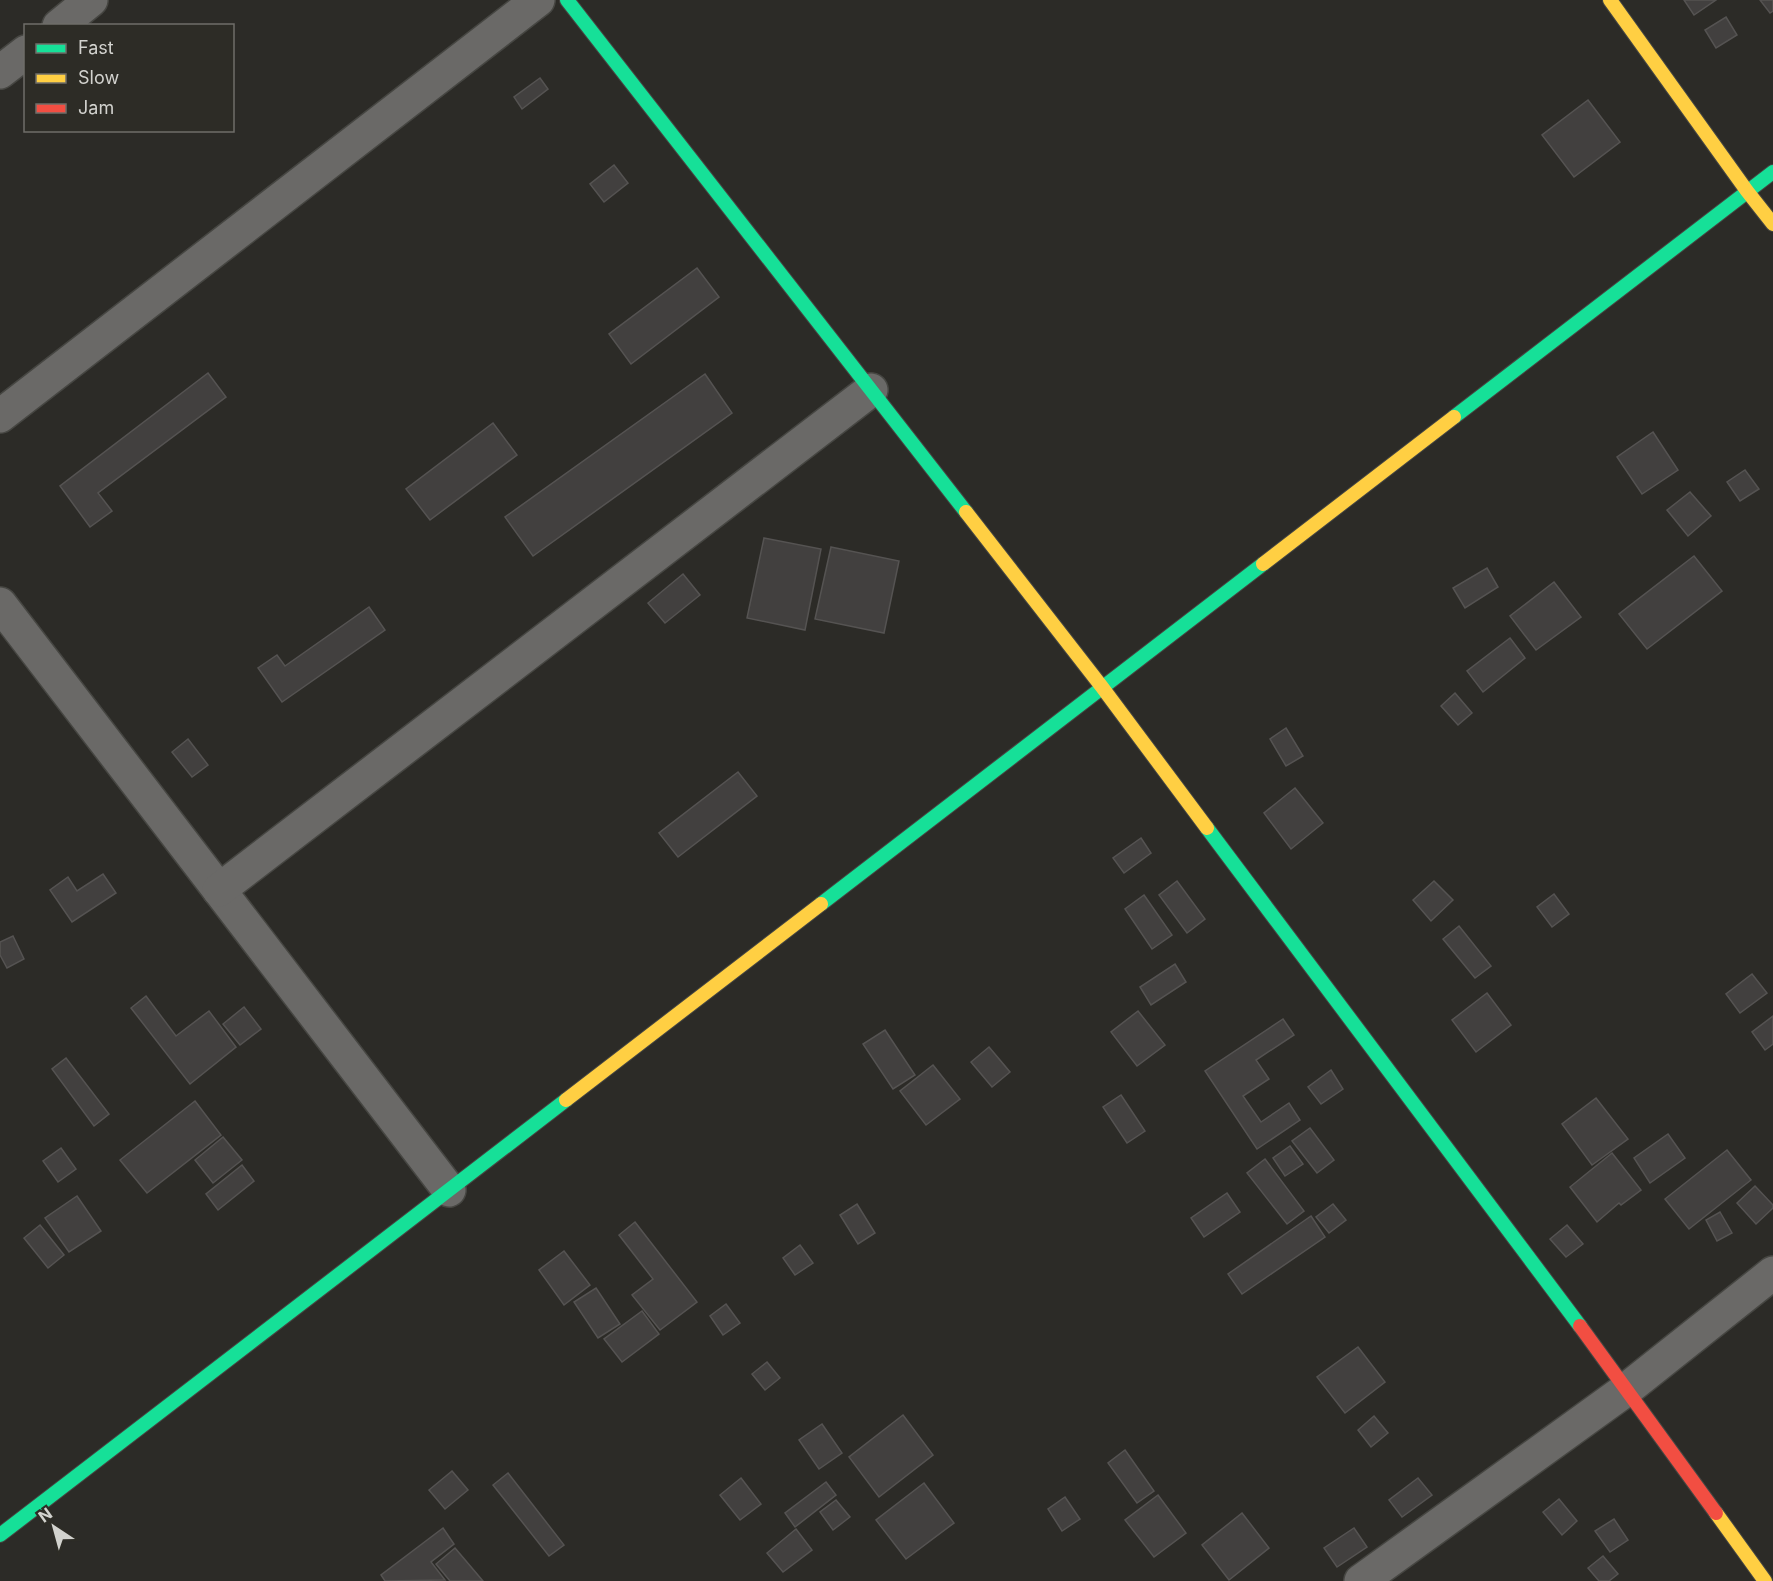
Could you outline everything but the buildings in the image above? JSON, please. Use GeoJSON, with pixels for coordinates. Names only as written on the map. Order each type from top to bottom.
{"type":"FeatureCollection","features":[{"type":"Feature","properties":{"kind":"street"},"geometry":{"type":"LineString","coordinates":[[62,24],[92,0]]}},
{"type":"Feature","properties":{"kind":"street"},"geometry":{"type":"LineString","coordinates":[[0,416],[538,0]]}},
{"type":"Feature","properties":{"kind":"street"},"geometry":{"type":"LineString","coordinates":[[567,0],[1102,687],[1627,1389],[1765,1581]]}},
{"type":"Feature","properties":{"kind":"street"},"geometry":{"type":"LineString","coordinates":[[1610,0],[1773,224]]}},
{"type":"Feature","properties":{"kind":"street"},"geometry":{"type":"LineString","coordinates":[[0,72],[24,54]]}},
{"type":"Feature","properties":{"kind":"street"},"geometry":{"type":"LineString","coordinates":[[0,1535],[1773,172]]}},
{"type":"Feature","properties":{"kind":"street"},"geometry":{"type":"LineString","coordinates":[[219,890],[871,390]]}},
{"type":"Feature","properties":{"kind":"street"},"geometry":{"type":"LineString","coordinates":[[0,604],[449,1190]]}},
{"type":"Feature","properties":{"kind":"street"},"geometry":{"type":"LineString","coordinates":[[1360,1581],[1627,1389],[1773,1273]]}},
{"type":"Feature","properties":{"kind":"traffic: fast"},"geometry":{"type":"LineString","coordinates":[[567,0],[966,512]]}},
{"type":"Feature","properties":{"kind":"traffic: fast"},"geometry":{"type":"LineString","coordinates":[[1454,417],[1773,172]]}},
{"type":"Feature","properties":{"kind":"traffic: fast"},"geometry":{"type":"LineString","coordinates":[[821,904],[1263,564]]}},
{"type":"Feature","properties":{"kind":"traffic: fast"},"geometry":{"type":"LineString","coordinates":[[1207,828],[1580,1326]]}},
{"type":"Feature","properties":{"kind":"traffic: fast"},"geometry":{"type":"LineString","coordinates":[[0,1535],[566,1100]]}},
{"type":"Feature","properties":{"kind":"traffic: slow"},"geometry":{"type":"LineString","coordinates":[[1610,0],[1773,224]]}},
{"type":"Feature","properties":{"kind":"traffic: slow"},"geometry":{"type":"LineString","coordinates":[[1263,564],[1454,417]]}},
{"type":"Feature","properties":{"kind":"traffic: slow"},"geometry":{"type":"LineString","coordinates":[[966,512],[1102,687],[1207,828]]}},
{"type":"Feature","properties":{"kind":"traffic: slow"},"geometry":{"type":"LineString","coordinates":[[566,1100],[821,904]]}},
{"type":"Feature","properties":{"kind":"traffic: slow"},"geometry":{"type":"LineString","coordinates":[[1716,1513],[1765,1581]]}},
{"type":"Feature","properties":{"kind":"traffic: jam"},"geometry":{"type":"LineString","coordinates":[[1580,1326],[1716,1513]]}}]}
